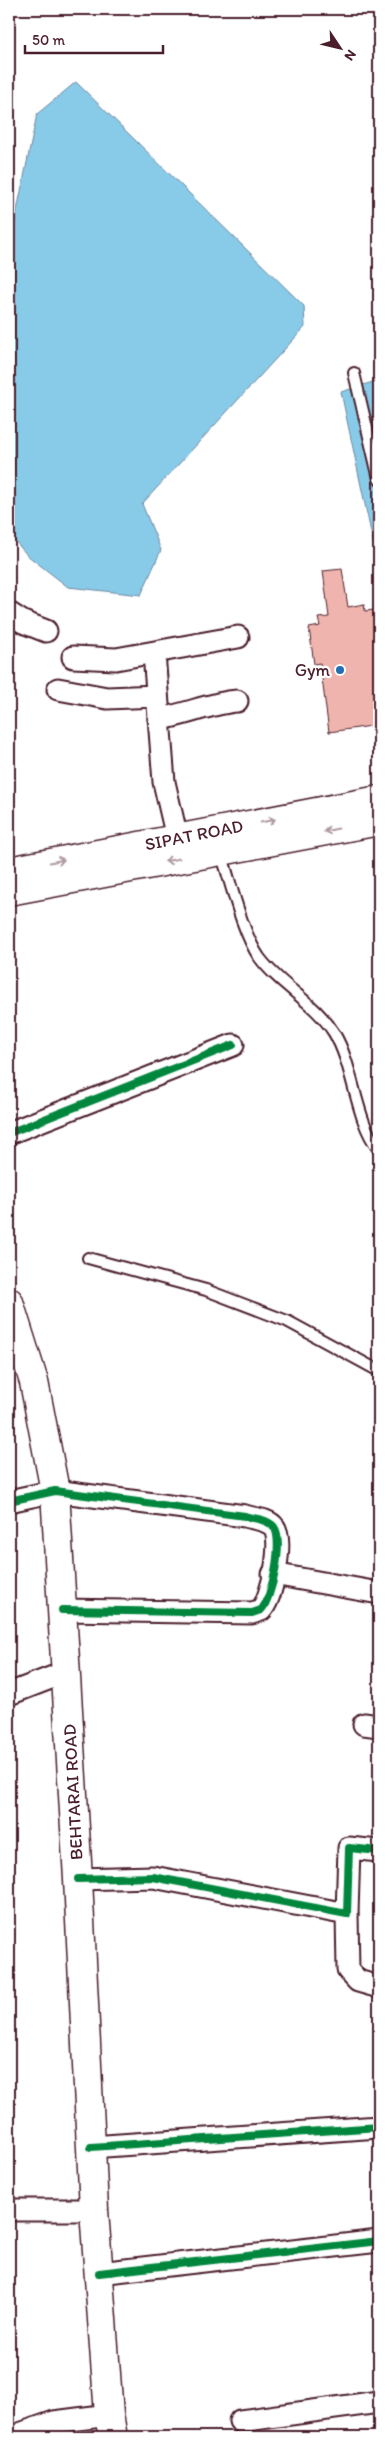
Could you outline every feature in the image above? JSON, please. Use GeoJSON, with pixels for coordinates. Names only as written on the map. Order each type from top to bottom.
{"type":"FeatureCollection","features":[{"type":"Feature","properties":{"kind":"main road","name":"SIPAT ROAD"},"geometry":{"type":"LineString","coordinates":[[9,871],[379,800]]}},
{"type":"Feature","properties":{"kind":"main road","name":"SIPAT ROAD"},"geometry":{"type":"LineString","coordinates":[[9,891],[379,821]]}},
{"type":"Feature","properties":{"kind":"main road","name":"BEHTARAI ROAD"},"geometry":{"type":"LineString","coordinates":[[9,1302],[34,1382],[55,1491],[78,1879],[94,2210],[111,2426]]}},
{"type":"Feature","properties":{"kind":"street"},"geometry":{"type":"LineString","coordinates":[[9,613],[46,631]]}},
{"type":"Feature","properties":{"kind":"street"},"geometry":{"type":"LineString","coordinates":[[73,657],[116,659],[154,654],[238,637]]}},
{"type":"Feature","properties":{"kind":"street"},"geometry":{"type":"LineString","coordinates":[[154,654],[164,782],[177,838]]}},
{"type":"Feature","properties":{"kind":"street"},"geometry":{"type":"LineString","coordinates":[[58,689],[107,698],[157,696]]}},
{"type":"Feature","properties":{"kind":"street"},"geometry":{"type":"LineString","coordinates":[[159,720],[176,717],[220,702],[237,701]]}},
{"type":"Feature","properties":{"kind":"street"},"geometry":{"type":"LineString","coordinates":[[9,1133],[233,1045]]}},
{"type":"Feature","properties":{"kind":"street"},"geometry":{"type":"LineString","coordinates":[[9,1501],[55,1491],[245,1516],[268,1522],[278,1535],[278,1549],[267,1602],[261,1610],[252,1613],[62,1610]]}},
{"type":"Feature","properties":{"kind":"street"},"geometry":{"type":"LineString","coordinates":[[273,1574],[379,1593]]}},
{"type":"Feature","properties":{"kind":"street"},"geometry":{"type":"LineString","coordinates":[[9,1694],[66,1672]]}},
{"type":"Feature","properties":{"kind":"street"},"geometry":{"type":"LineString","coordinates":[[379,1851],[348,1848],[347,1914],[348,1970],[358,1981],[379,1987]]}},
{"type":"Feature","properties":{"kind":"street"},"geometry":{"type":"LineString","coordinates":[[78,1879],[153,1877],[347,1914]]}},
{"type":"Feature","properties":{"kind":"street"},"geometry":{"type":"LineString","coordinates":[[91,2148],[247,2135],[379,2127]]}},
{"type":"Feature","properties":{"kind":"street"},"geometry":{"type":"LineString","coordinates":[[9,2210],[94,2210]]}},
{"type":"Feature","properties":{"kind":"street"},"geometry":{"type":"LineString","coordinates":[[99,2273],[379,2241]]}},
{"type":"Feature","properties":{"kind":"street"},"geometry":{"type":"LineString","coordinates":[[240,2421],[379,2402]]}},
{"type":"Feature","properties":{"kind":"street"},"geometry":{"type":"LineString","coordinates":[[11,2437],[54,2422],[111,2426]]}},
{"type":"Feature","properties":{"kind":"lane"},"geometry":{"type":"LineString","coordinates":[[354,373],[379,479]]}},
{"type":"Feature","properties":{"kind":"lane"},"geometry":{"type":"LineString","coordinates":[[221,851],[250,939],[259,956],[272,971],[305,999],[334,1033],[348,1066],[371,1139],[379,1150]]}},
{"type":"Feature","properties":{"kind":"lane"},"geometry":{"type":"LineString","coordinates":[[88,1258],[206,1290],[278,1318],[379,1371]]}},
{"type":"Feature","properties":{"kind":"water"},"geometry":{"type":"Polygon","coordinates":[[[76,82],[304,306],[305,327],[142,504],[161,550],[141,595],[68,587],[27,555],[9,534],[9,249],[37,114],[76,82]]]}},
{"type":"Feature","properties":{"kind":"water"},"geometry":{"type":"Polygon","coordinates":[[[379,380],[379,570],[341,392],[379,380]]]}},
{"type":"Feature","properties":{"kind":"building"},"geometry":{"type":"Polygon","coordinates":[[[342,569],[348,607],[364,604],[365,611],[374,610],[376,618],[379,617],[379,725],[329,732],[320,663],[314,664],[309,628],[320,626],[318,618],[329,617],[323,571],[342,569]]]}},
{"type":"Feature","properties":{"kind":"cycle path"},"geometry":{"type":"LineString","coordinates":[[9,1133],[233,1045]]}},
{"type":"Feature","properties":{"kind":"cycle path"},"geometry":{"type":"LineString","coordinates":[[9,1501],[55,1491],[245,1516],[268,1522],[274,1527],[277,1534],[278,1544],[273,1582],[261,1610],[252,1613],[62,1610]]}},
{"type":"Feature","properties":{"kind":"cycle path"},"geometry":{"type":"LineString","coordinates":[[78,1879],[153,1877],[347,1914],[349,1848],[379,1851]]}},
{"type":"Feature","properties":{"kind":"cycle path"},"geometry":{"type":"LineString","coordinates":[[91,2147],[379,2127]]}},
{"type":"Feature","properties":{"kind":"cycle path"},"geometry":{"type":"LineString","coordinates":[[99,2273],[379,2241]]}},
{"type":"Feature","properties":{"kind":"place","name":"Gym"},"geometry":{"type":"Point","coordinates":[340,670]}}]}
